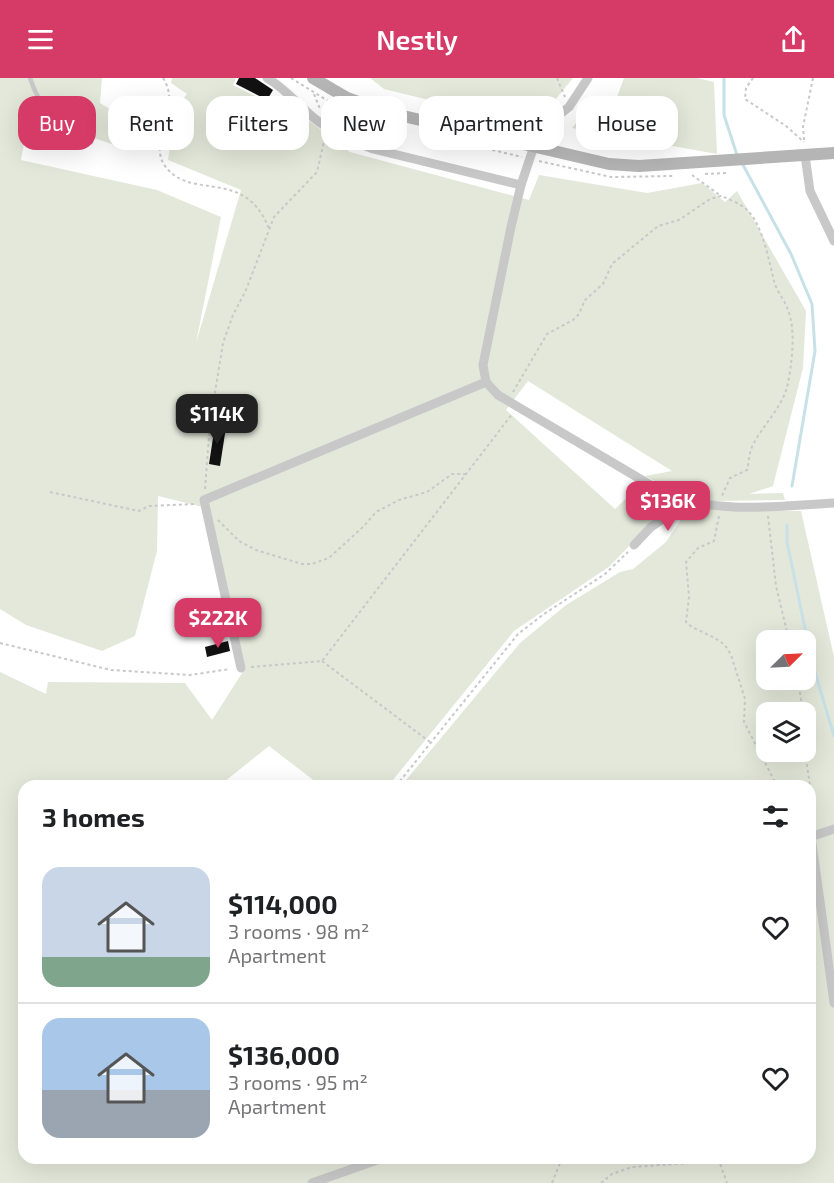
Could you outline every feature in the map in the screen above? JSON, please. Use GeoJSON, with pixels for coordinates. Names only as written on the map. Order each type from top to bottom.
{"type":"FeatureCollection","features":[{"type":"Feature","properties":{"kind":"street"},"geometry":{"type":"LineString","coordinates":[[267,78],[321,123]]}},
{"type":"Feature","properties":{"kind":"street"},"geometry":{"type":"LineString","coordinates":[[313,78],[347,98],[386,112],[419,120]]}},
{"type":"Feature","properties":{"kind":"street"},"geometry":{"type":"LineString","coordinates":[[564,112],[570,107],[588,78]]}},
{"type":"Feature","properties":{"kind":"street"},"geometry":{"type":"LineString","coordinates":[[377,150],[521,185]]}},
{"type":"Feature","properties":{"kind":"street"},"geometry":{"type":"LineString","coordinates":[[533,150],[521,185],[483,365],[486,382],[491,390],[663,493],[687,502],[720,506],[834,503]]}},
{"type":"Feature","properties":{"kind":"street"},"geometry":{"type":"LineString","coordinates":[[549,150],[592,161],[624,165],[834,153]]}},
{"type":"Feature","properties":{"kind":"street"},"geometry":{"type":"LineString","coordinates":[[805,155],[810,191],[834,241]]}},
{"type":"Feature","properties":{"kind":"street"},"geometry":{"type":"LineString","coordinates":[[241,668],[204,500],[486,382]]}},
{"type":"Feature","properties":{"kind":"street"},"geometry":{"type":"LineString","coordinates":[[634,545],[651,527],[687,502]]}},
{"type":"Feature","properties":{"kind":"street"},"geometry":{"type":"LineString","coordinates":[[816,834],[834,829]]}},
{"type":"Feature","properties":{"kind":"street"},"geometry":{"type":"LineString","coordinates":[[816,872],[834,1003]]}},
{"type":"Feature","properties":{"kind":"street"},"geometry":{"type":"LineString","coordinates":[[312,1183],[366,1164]]}},
{"type":"Feature","properties":{"kind":"lane"},"geometry":{"type":"LineString","coordinates":[[30,78],[38,96]]}},
{"type":"Feature","properties":{"kind":"path"},"geometry":{"type":"LineString","coordinates":[[163,78],[168,86],[170,103],[160,152],[166,168],[189,183],[218,186],[238,193],[257,208],[269,229]]}},
{"type":"Feature","properties":{"kind":"path"},"geometry":{"type":"LineString","coordinates":[[291,78],[314,94]]}},
{"type":"Feature","properties":{"kind":"path"},"geometry":{"type":"LineString","coordinates":[[557,78],[570,107]]}},
{"type":"Feature","properties":{"kind":"path"},"geometry":{"type":"LineString","coordinates":[[752,78],[746,88],[745,99],[786,126],[804,142]]}},
{"type":"Feature","properties":{"kind":"path"},"geometry":{"type":"LineString","coordinates":[[805,155],[803,127],[813,78]]}},
{"type":"Feature","properties":{"kind":"path"},"geometry":{"type":"LineString","coordinates":[[50,492],[138,511],[149,506],[187,506],[204,500],[210,423],[223,343],[274,217],[316,172],[322,150]]}},
{"type":"Feature","properties":{"kind":"path"},"geometry":{"type":"LineString","coordinates":[[692,175],[721,196],[746,209],[756,224],[770,261],[774,284],[790,313],[792,333],[788,384],[777,408],[751,449],[747,470],[730,478],[721,494],[719,528],[714,541],[698,548],[686,562],[688,597],[686,622],[725,645],[731,654],[745,699],[744,722],[774,780]]}},
{"type":"Feature","properties":{"kind":"path"},"geometry":{"type":"LineString","coordinates":[[322,661],[466,474],[514,405],[520,377],[536,356],[541,341],[547,334],[573,320],[579,314],[585,300],[603,284],[612,264],[658,226],[679,220],[710,199],[721,196]]}},
{"type":"Feature","properties":{"kind":"path"},"geometry":{"type":"LineString","coordinates":[[214,517],[239,541],[256,550],[302,564],[312,564],[328,558],[364,526],[376,512],[399,500],[426,492],[452,474],[466,474]]}},
{"type":"Feature","properties":{"kind":"path"},"geometry":{"type":"LineString","coordinates":[[768,506],[776,586],[787,630]]}},
{"type":"Feature","properties":{"kind":"path"},"geometry":{"type":"LineString","coordinates":[[401,780],[518,634],[616,566],[634,545]]}},
{"type":"Feature","properties":{"kind":"path"},"geometry":{"type":"LineString","coordinates":[[0,643],[111,670],[190,675],[322,661],[430,743]]}},
{"type":"Feature","properties":{"kind":"path"},"geometry":{"type":"LineString","coordinates":[[806,762],[809,780]]}},
{"type":"Feature","properties":{"kind":"path"},"geometry":{"type":"LineString","coordinates":[[552,1183],[560,1164]]}},
{"type":"Feature","properties":{"kind":"path"},"geometry":{"type":"LineString","coordinates":[[601,1183],[612,1174],[632,1167],[676,1164]]}},
{"type":"Feature","properties":{"kind":"path"},"geometry":{"type":"LineString","coordinates":[[720,1164],[727,1183]]}},
{"type":"Feature","properties":{"kind":"shaded area"},"geometry":{"type":"Polygon","coordinates":[[[0,78],[102,78],[100,103],[108,108],[108,143],[96,139],[96,96],[18,96],[18,150],[23,150],[21,160],[157,190],[221,217],[196,343],[241,190],[168,160],[169,150],[194,150],[194,96],[185,96],[187,94],[171,83],[172,78],[236,78],[233,85],[255,96],[206,96],[206,150],[309,150],[309,121],[321,130],[321,150],[347,150],[529,200],[539,175],[647,193],[702,183],[725,202],[737,191],[806,311],[803,368],[773,486],[749,494],[783,493],[785,500],[714,501],[680,494],[645,476],[672,471],[528,381],[506,410],[615,509],[638,487],[668,505],[610,566],[514,631],[393,780],[313,780],[269,746],[226,780],[18,780],[18,1164],[816,1164],[816,780],[406,780],[520,643],[566,605],[620,572],[633,569],[666,542],[688,509],[801,511],[834,657],[834,1183],[0,1183],[0,672],[46,694],[48,682],[185,683],[212,720],[244,670],[207,508],[158,496],[157,551],[135,636],[102,651],[26,625],[0,609],[0,78]]]}},
{"type":"Feature","properties":{"kind":"shaded area"},"geometry":{"type":"Polygon","coordinates":[[[370,78],[573,78],[558,96],[419,98],[384,89],[370,78]]]}},
{"type":"Feature","properties":{"kind":"shaded area"},"geometry":{"type":"Polygon","coordinates":[[[624,78],[697,78],[714,82],[717,154],[678,147],[678,96],[617,96],[624,78]]]}},
{"type":"Feature","properties":{"kind":"building"},"geometry":{"type":"Polygon","coordinates":[[[239,78],[255,78],[273,90],[269,96],[259,96],[236,84],[239,78]]]}},
{"type":"Feature","properties":{"kind":"building"},"geometry":{"type":"Polygon","coordinates":[[[215,425],[226,427],[220,466],[209,464],[215,425]]]}},
{"type":"Feature","properties":{"kind":"building"},"geometry":{"type":"Polygon","coordinates":[[[228,641],[230,651],[207,657],[205,647],[228,641]]]}},
{"type":"Feature","properties":{"kind":"waterway"},"geometry":{"type":"LineString","coordinates":[[724,78],[724,115],[737,155]]}},
{"type":"Feature","properties":{"kind":"waterway"},"geometry":{"type":"LineString","coordinates":[[742,163],[791,254],[812,304],[815,351],[792,486]]}},
{"type":"Feature","properties":{"kind":"waterway"},"geometry":{"type":"LineString","coordinates":[[787,525],[787,542],[812,662],[834,736]]}}]}
